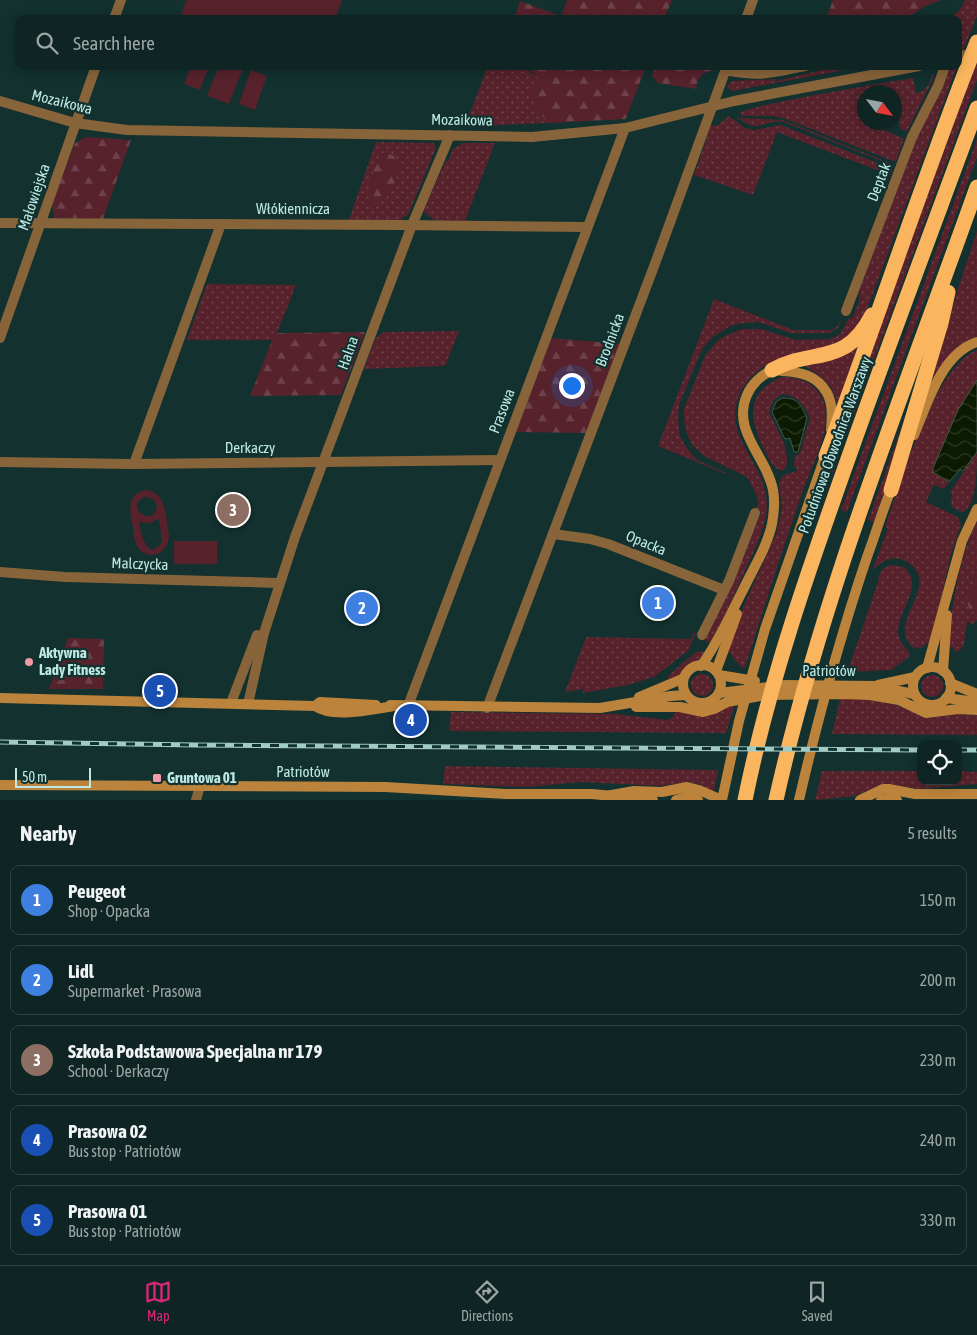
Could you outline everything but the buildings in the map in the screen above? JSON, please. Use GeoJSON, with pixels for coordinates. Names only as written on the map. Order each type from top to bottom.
{"type":"FeatureCollection","features":[{"type":"Feature","properties":{"kind":"highway"},"geometry":{"type":"LineString","coordinates":[[826,456],[977,42]]}},
{"type":"Feature","properties":{"kind":"highway","name":"Południowa Obwodnica Warszawy"},"geometry":{"type":"LineString","coordinates":[[745,800],[773,684],[802,588],[977,108]]}},
{"type":"Feature","properties":{"kind":"highway"},"geometry":{"type":"LineString","coordinates":[[776,800],[793,728],[824,620],[859,514],[977,187]]}},
{"type":"Feature","properties":{"kind":"highway"},"geometry":{"type":"LineString","coordinates":[[890,490],[941,323],[960,234]]}},
{"type":"Feature","properties":{"kind":"highway"},"geometry":{"type":"LineString","coordinates":[[772,370],[790,362],[830,354],[846,347],[858,336],[870,320],[889,283]]}},
{"type":"Feature","properties":{"kind":"main road"},"geometry":{"type":"LineString","coordinates":[[800,800],[815,731],[859,583],[890,490],[946,366],[956,353],[968,345],[977,342]]}},
{"type":"Feature","properties":{"kind":"main road"},"geometry":{"type":"LineString","coordinates":[[606,796],[634,791],[662,792],[687,787],[717,798],[765,629],[826,456],[832,416],[831,404],[827,393],[820,383],[802,373],[772,370],[759,378],[747,395],[743,418],[746,432],[770,477],[774,503],[772,525],[758,558],[723,628],[701,666]]}},
{"type":"Feature","properties":{"kind":"main road"},"geometry":{"type":"LineString","coordinates":[[927,668],[962,541],[977,509]]}},
{"type":"Feature","properties":{"kind":"main road"},"geometry":{"type":"LineString","coordinates":[[682,679],[682,688],[686,695],[696,701],[702,703],[719,693],[721,682],[718,673],[758,558]]}},
{"type":"Feature","properties":{"kind":"main road"},"geometry":{"type":"LineString","coordinates":[[943,671],[949,593]]}},
{"type":"Feature","properties":{"kind":"main road"},"geometry":{"type":"LineString","coordinates":[[617,706],[682,679],[689,670],[701,666],[705,666],[718,673]]}},
{"type":"Feature","properties":{"kind":"main road"},"geometry":{"type":"LineString","coordinates":[[927,668],[937,668],[943,671],[950,683],[950,690],[946,698],[941,702],[932,704],[923,702],[914,694],[912,686],[914,678],[921,671],[927,668]]}},
{"type":"Feature","properties":{"kind":"main road","name":"Patriotów"},"geometry":{"type":"LineString","coordinates":[[718,673],[738,685]]}},
{"type":"Feature","properties":{"kind":"main road","name":"Patriotów"},"geometry":{"type":"LineString","coordinates":[[719,693],[738,685],[786,685],[844,690],[914,678]]}},
{"type":"Feature","properties":{"kind":"main road"},"geometry":{"type":"LineString","coordinates":[[950,683],[977,694]]}},
{"type":"Feature","properties":{"kind":"main road","name":"Patriotów"},"geometry":{"type":"LineString","coordinates":[[873,686],[914,694]]}},
{"type":"Feature","properties":{"kind":"main road"},"geometry":{"type":"LineString","coordinates":[[617,706],[680,707],[702,712],[734,700],[766,694],[844,690],[899,700],[926,713],[958,708],[977,710]]}},
{"type":"Feature","properties":{"kind":"main road"},"geometry":{"type":"LineString","coordinates":[[0,698],[314,706],[323,711],[357,712],[395,706],[600,708],[686,695]]}},
{"type":"Feature","properties":{"kind":"main road"},"geometry":{"type":"LineString","coordinates":[[946,698],[977,702]]}},
{"type":"Feature","properties":{"kind":"main road","name":"Patriotów"},"geometry":{"type":"LineString","coordinates":[[0,785],[385,787],[529,797],[592,794],[653,800]]}},
{"type":"Feature","properties":{"kind":"main road"},"geometry":{"type":"LineString","coordinates":[[860,800],[883,789],[915,794],[977,795]]}},
{"type":"Feature","properties":{"kind":"main road"},"geometry":{"type":"LineString","coordinates":[[940,800],[977,795]]}},
{"type":"Feature","properties":{"kind":"main road"},"geometry":{"type":"LineString","coordinates":[[965,800],[977,795]]}},
{"type":"Feature","properties":{"kind":"main road","name":"Patriotów"},"geometry":{"type":"LineString","coordinates":[[606,796],[620,800]]}},
{"type":"Feature","properties":{"kind":"main road"},"geometry":{"type":"LineString","coordinates":[[676,800],[689,796],[698,800]]}},
{"type":"Feature","properties":{"kind":"main road"},"geometry":{"type":"LineString","coordinates":[[881,800],[891,798],[898,800]]}},
{"type":"Feature","properties":{"kind":"street"},"geometry":{"type":"LineString","coordinates":[[115,15],[121,0]]}},
{"type":"Feature","properties":{"kind":"street"},"geometry":{"type":"LineString","coordinates":[[747,15],[753,0]]}},
{"type":"Feature","properties":{"kind":"street"},"geometry":{"type":"LineString","coordinates":[[962,56],[977,52]]}},
{"type":"Feature","properties":{"kind":"street","name":"Małowiejska"},"geometry":{"type":"LineString","coordinates":[[0,338],[95,70]]}},
{"type":"Feature","properties":{"kind":"street","name":"Brodnicka"},"geometry":{"type":"LineString","coordinates":[[487,708],[656,261],[725,70]]}},
{"type":"Feature","properties":{"kind":"street"},"geometry":{"type":"LineString","coordinates":[[733,70],[751,75],[770,74],[788,70]]}},
{"type":"Feature","properties":{"kind":"street","name":"Mozaikowa"},"geometry":{"type":"LineString","coordinates":[[0,101],[75,123],[127,130],[532,137],[625,128],[712,106],[898,70]]}},
{"type":"Feature","properties":{"kind":"street","name":"Deptak"},"geometry":{"type":"LineString","coordinates":[[846,311],[912,137],[938,86],[944,70]]}},
{"type":"Feature","properties":{"kind":"street","name":"Prasowa"},"geometry":{"type":"LineString","coordinates":[[408,706],[625,128]]}},
{"type":"Feature","properties":{"kind":"street","name":"Halna"},"geometry":{"type":"LineString","coordinates":[[231,703],[279,583],[412,225],[450,135]]}},
{"type":"Feature","properties":{"kind":"street","name":"Włókiennicza"},"geometry":{"type":"LineString","coordinates":[[0,224],[412,225],[586,228]]}},
{"type":"Feature","properties":{"kind":"street"},"geometry":{"type":"LineString","coordinates":[[134,464],[221,224]]}},
{"type":"Feature","properties":{"kind":"street","name":"Derkaczy"},"geometry":{"type":"LineString","coordinates":[[0,462],[134,464],[500,460]]}},
{"type":"Feature","properties":{"kind":"street"},"geometry":{"type":"LineString","coordinates":[[702,635],[724,590],[755,513]]}},
{"type":"Feature","properties":{"kind":"street","name":"Opacka"},"geometry":{"type":"LineString","coordinates":[[553,534],[590,539],[608,544],[724,590]]}},
{"type":"Feature","properties":{"kind":"street","name":"Malczycka"},"geometry":{"type":"LineString","coordinates":[[0,572],[65,577],[279,583]]}},
{"type":"Feature","properties":{"kind":"street","name":"Halna"},"geometry":{"type":"LineString","coordinates":[[248,704],[256,660],[279,583]]}},
{"type":"Feature","properties":{"kind":"street"},"geometry":{"type":"LineString","coordinates":[[196,800],[200,786]]}},
{"type":"Feature","properties":{"kind":"street"},"geometry":{"type":"LineString","coordinates":[[506,794],[515,800]]}},
{"type":"Feature","properties":{"kind":"green space"},"geometry":{"type":"Polygon","coordinates":[[[187,0],[342,0],[336,15],[181,14],[187,0]]]}},
{"type":"Feature","properties":{"kind":"green space"},"geometry":{"type":"Polygon","coordinates":[[[567,0],[672,0],[666,15],[561,15],[567,0]]]}},
{"type":"Feature","properties":{"kind":"green space"},"geometry":{"type":"Polygon","coordinates":[[[833,0],[942,0],[925,6],[912,15],[827,15],[833,0]]]}},
{"type":"Feature","properties":{"kind":"green space"},"geometry":{"type":"Polygon","coordinates":[[[965,0],[977,0],[977,16],[962,53],[962,15],[953,15],[959,11],[965,0]]]}},
{"type":"Feature","properties":{"kind":"green space"},"geometry":{"type":"Polygon","coordinates":[[[520,1],[558,15],[515,15],[520,1]]]}},
{"type":"Feature","properties":{"kind":"green space"},"geometry":{"type":"Polygon","coordinates":[[[977,60],[977,80],[821,503],[816,501],[977,60]]]}},
{"type":"Feature","properties":{"kind":"green space"},"geometry":{"type":"Polygon","coordinates":[[[189,70],[208,70],[200,90],[184,84],[189,70]]]}},
{"type":"Feature","properties":{"kind":"green space"},"geometry":{"type":"Polygon","coordinates":[[[217,70],[242,70],[229,104],[207,96],[217,70]]]}},
{"type":"Feature","properties":{"kind":"green space"},"geometry":{"type":"Polygon","coordinates":[[[251,70],[267,76],[255,110],[239,104],[251,70]]]}},
{"type":"Feature","properties":{"kind":"green space"},"geometry":{"type":"Polygon","coordinates":[[[486,70],[528,70],[539,76],[538,110],[548,123],[472,126],[467,121],[486,70]]]}},
{"type":"Feature","properties":{"kind":"green space"},"geometry":{"type":"Polygon","coordinates":[[[529,70],[644,70],[626,119],[548,123],[538,110],[531,95],[538,76],[529,70]]]}},
{"type":"Feature","properties":{"kind":"green space"},"geometry":{"type":"Polygon","coordinates":[[[654,70],[716,70],[704,74],[699,80],[696,89],[658,83],[652,76],[654,70]]]}},
{"type":"Feature","properties":{"kind":"green space"},"geometry":{"type":"Polygon","coordinates":[[[823,70],[845,70],[732,91],[727,86],[732,81],[776,79],[776,81],[823,70]]]}},
{"type":"Feature","properties":{"kind":"green space"},"geometry":{"type":"Polygon","coordinates":[[[948,70],[956,70],[864,318],[854,332],[837,344],[768,364],[751,378],[739,395],[735,415],[736,426],[763,484],[766,493],[766,515],[763,529],[754,550],[710,643],[703,638],[735,577],[761,512],[757,510],[758,498],[747,477],[704,456],[693,446],[686,432],[684,409],[705,356],[717,341],[742,329],[761,329],[796,340],[830,339],[840,334],[849,318],[852,319],[859,302],[860,289],[915,140],[948,70]]]}},
{"type":"Feature","properties":{"kind":"green space"},"geometry":{"type":"Polygon","coordinates":[[[932,74],[934,74],[907,131],[902,130],[902,85],[873,85],[913,78],[916,93],[923,91],[930,81],[932,74]]]}},
{"type":"Feature","properties":{"kind":"green space"},"geometry":{"type":"Polygon","coordinates":[[[857,88],[857,130],[885,130],[904,139],[896,161],[786,119],[774,116],[742,116],[740,113],[749,109],[792,99],[857,88]]]}},
{"type":"Feature","properties":{"kind":"green space"},"geometry":{"type":"Polygon","coordinates":[[[737,112],[738,117],[741,118],[783,120],[894,166],[784,122],[757,126],[745,123],[738,118],[737,112]]]}},
{"type":"Feature","properties":{"kind":"green space"},"geometry":{"type":"Polygon","coordinates":[[[729,116],[745,128],[754,130],[781,125],[892,170],[890,175],[777,132],[753,195],[694,175],[710,126],[718,125],[729,116]]]}},
{"type":"Feature","properties":{"kind":"green space"},"geometry":{"type":"Polygon","coordinates":[[[86,137],[131,140],[103,219],[54,218],[52,203],[75,143],[86,137]]]}},
{"type":"Feature","properties":{"kind":"green space"},"geometry":{"type":"Polygon","coordinates":[[[977,139],[977,157],[847,512],[841,510],[977,139]]]}},
{"type":"Feature","properties":{"kind":"green space"},"geometry":{"type":"Polygon","coordinates":[[[376,142],[434,143],[436,148],[408,215],[401,220],[349,220],[376,142]]]}},
{"type":"Feature","properties":{"kind":"green space"},"geometry":{"type":"Polygon","coordinates":[[[463,143],[495,143],[465,221],[434,220],[423,211],[453,149],[463,143]]]}},
{"type":"Feature","properties":{"kind":"green space"},"geometry":{"type":"Polygon","coordinates":[[[381,153],[392,155],[398,161],[399,169],[391,188],[376,202],[369,204],[371,178],[381,153]]]}},
{"type":"Feature","properties":{"kind":"green space"},"geometry":{"type":"Polygon","coordinates":[[[977,231],[977,337],[956,348],[932,380],[957,292],[977,231]]]}},
{"type":"Feature","properties":{"kind":"green space"},"geometry":{"type":"Polygon","coordinates":[[[207,284],[296,285],[277,333],[272,340],[187,340],[207,284]]]}},
{"type":"Feature","properties":{"kind":"green space"},"geometry":{"type":"Polygon","coordinates":[[[714,299],[793,330],[831,330],[837,327],[843,316],[838,328],[829,333],[790,333],[759,322],[730,326],[713,337],[702,349],[679,405],[680,436],[697,460],[743,481],[658,446],[714,299]]]}},
{"type":"Feature","properties":{"kind":"green space"},"geometry":{"type":"Polygon","coordinates":[[[459,331],[445,366],[364,369],[376,338],[384,332],[459,331]]]}},
{"type":"Feature","properties":{"kind":"green space"},"geometry":{"type":"Polygon","coordinates":[[[365,332],[341,395],[250,396],[272,340],[277,333],[365,332]]]}},
{"type":"Feature","properties":{"kind":"green space"},"geometry":{"type":"Polygon","coordinates":[[[551,338],[620,344],[586,433],[515,432],[551,338]]]}},
{"type":"Feature","properties":{"kind":"green space"},"geometry":{"type":"Polygon","coordinates":[[[860,343],[837,405],[830,386],[805,366],[860,343]]]}},
{"type":"Feature","properties":{"kind":"green space"},"geometry":{"type":"Polygon","coordinates":[[[977,350],[977,380],[958,410],[933,468],[933,472],[949,482],[944,489],[934,485],[926,502],[956,516],[961,525],[951,554],[931,644],[927,643],[922,648],[916,647],[914,649],[907,639],[905,632],[908,615],[918,589],[918,573],[909,563],[898,559],[887,560],[873,569],[888,528],[885,527],[909,457],[933,402],[961,361],[977,350]]]}},
{"type":"Feature","properties":{"kind":"green space"},"geometry":{"type":"Polygon","coordinates":[[[923,368],[874,522],[868,520],[923,368]]]}},
{"type":"Feature","properties":{"kind":"green space"},"geometry":{"type":"Polygon","coordinates":[[[782,377],[800,379],[819,392],[825,408],[825,426],[821,446],[802,493],[745,667],[742,668],[732,654],[726,651],[744,605],[777,532],[782,508],[779,484],[784,475],[797,471],[796,466],[794,466],[795,456],[800,453],[810,418],[802,405],[788,395],[782,394],[773,401],[769,413],[783,440],[787,456],[785,469],[779,470],[771,463],[760,440],[753,418],[753,408],[761,391],[782,377]]]}},
{"type":"Feature","properties":{"kind":"green space"},"geometry":{"type":"Polygon","coordinates":[[[977,452],[973,497],[966,510],[961,512],[952,507],[952,493],[950,492],[977,452]]]}},
{"type":"Feature","properties":{"kind":"green space"},"geometry":{"type":"Polygon","coordinates":[[[146,490],[158,496],[162,501],[166,514],[168,541],[163,550],[154,555],[140,550],[135,539],[130,504],[139,492],[146,490]],[[145,497],[137,505],[140,513],[149,516],[156,510],[157,505],[152,499],[145,497]],[[159,519],[150,523],[139,522],[143,539],[149,548],[152,549],[157,548],[162,542],[159,519]]]}},
{"type":"Feature","properties":{"kind":"green space"},"geometry":{"type":"Polygon","coordinates":[[[977,521],[977,569],[969,586],[970,609],[977,610],[977,620],[973,624],[967,622],[964,645],[956,652],[952,647],[948,647],[954,599],[965,552],[977,521]]]}},
{"type":"Feature","properties":{"kind":"green space"},"geometry":{"type":"Polygon","coordinates":[[[174,541],[217,541],[217,564],[174,564],[174,541]]]}},
{"type":"Feature","properties":{"kind":"green space"},"geometry":{"type":"Polygon","coordinates":[[[891,565],[904,567],[910,575],[912,583],[911,592],[898,628],[899,637],[910,653],[910,656],[891,670],[849,672],[848,670],[878,578],[882,570],[891,565]]]}},
{"type":"Feature","properties":{"kind":"green space"},"geometry":{"type":"Polygon","coordinates":[[[977,569],[977,610],[970,609],[967,599],[972,578],[977,569]]]}},
{"type":"Feature","properties":{"kind":"green space"},"geometry":{"type":"Polygon","coordinates":[[[694,632],[696,633],[688,651],[654,677],[628,685],[583,693],[583,689],[565,692],[586,637],[691,639],[694,632]]]}},
{"type":"Feature","properties":{"kind":"green space"},"geometry":{"type":"Polygon","coordinates":[[[68,638],[104,639],[103,689],[49,689],[68,638]]]}},
{"type":"Feature","properties":{"kind":"green space"},"geometry":{"type":"Polygon","coordinates":[[[696,652],[706,653],[701,659],[687,667],[680,675],[669,682],[668,677],[671,673],[696,652]]]}},
{"type":"Feature","properties":{"kind":"green space"},"geometry":{"type":"Polygon","coordinates":[[[702,674],[710,677],[713,685],[710,693],[702,696],[694,693],[691,685],[694,677],[702,674]]]}},
{"type":"Feature","properties":{"kind":"green space"},"geometry":{"type":"Polygon","coordinates":[[[932,675],[940,678],[943,686],[940,694],[932,697],[924,694],[921,686],[924,678],[932,675]]]}},
{"type":"Feature","properties":{"kind":"green space"},"geometry":{"type":"Polygon","coordinates":[[[862,698],[897,705],[926,718],[950,714],[977,715],[977,735],[832,734],[840,699],[862,698]]]}},
{"type":"Feature","properties":{"kind":"green space"},"geometry":{"type":"Polygon","coordinates":[[[734,707],[726,733],[449,731],[451,712],[615,714],[668,720],[673,717],[675,712],[734,707]]]}},
{"type":"Feature","properties":{"kind":"green space"},"geometry":{"type":"Polygon","coordinates":[[[445,766],[718,771],[714,791],[712,791],[689,782],[660,786],[580,782],[527,787],[443,784],[445,766]]]}},
{"type":"Feature","properties":{"kind":"green space"},"geometry":{"type":"Polygon","coordinates":[[[822,771],[917,771],[917,785],[962,785],[962,771],[977,772],[977,784],[919,789],[889,784],[881,785],[855,796],[815,800],[822,771]]]}},
{"type":"Feature","properties":{"kind":"water"},"geometry":{"type":"Polygon","coordinates":[[[977,380],[977,452],[963,471],[960,469],[949,482],[933,472],[933,468],[958,410],[977,380]]]}},
{"type":"Feature","properties":{"kind":"water"},"geometry":{"type":"Polygon","coordinates":[[[782,398],[796,401],[803,409],[807,418],[798,452],[794,452],[790,438],[785,439],[772,412],[776,402],[782,398]]]}},
{"type":"Feature","properties":{"kind":"railway"},"geometry":{"type":"LineString","coordinates":[[0,742],[917,750]]}},
{"type":"Feature","properties":{"kind":"railway"},"geometry":{"type":"LineString","coordinates":[[962,750],[977,750]]}},
{"type":"Feature","properties":{"kind":"place","name":"Szkoła Podstawowa Specjalna nr 179"},"geometry":{"type":"Point","coordinates":[233,510]}},
{"type":"Feature","properties":{"kind":"place","name":"Peugeot"},"geometry":{"type":"Point","coordinates":[658,603]}},
{"type":"Feature","properties":{"kind":"place","name":"Lidl"},"geometry":{"type":"Point","coordinates":[362,608]}},
{"type":"Feature","properties":{"kind":"place","name":"Aktywna Lady Fitness"},"geometry":{"type":"Point","coordinates":[29,662]}},
{"type":"Feature","properties":{"kind":"place","name":"Prasowa 01"},"geometry":{"type":"Point","coordinates":[160,691]}},
{"type":"Feature","properties":{"kind":"place","name":"Prasowa 02"},"geometry":{"type":"Point","coordinates":[411,720]}},
{"type":"Feature","properties":{"kind":"place","name":"Gruntowa 01"},"geometry":{"type":"Point","coordinates":[157,778]}}]}
